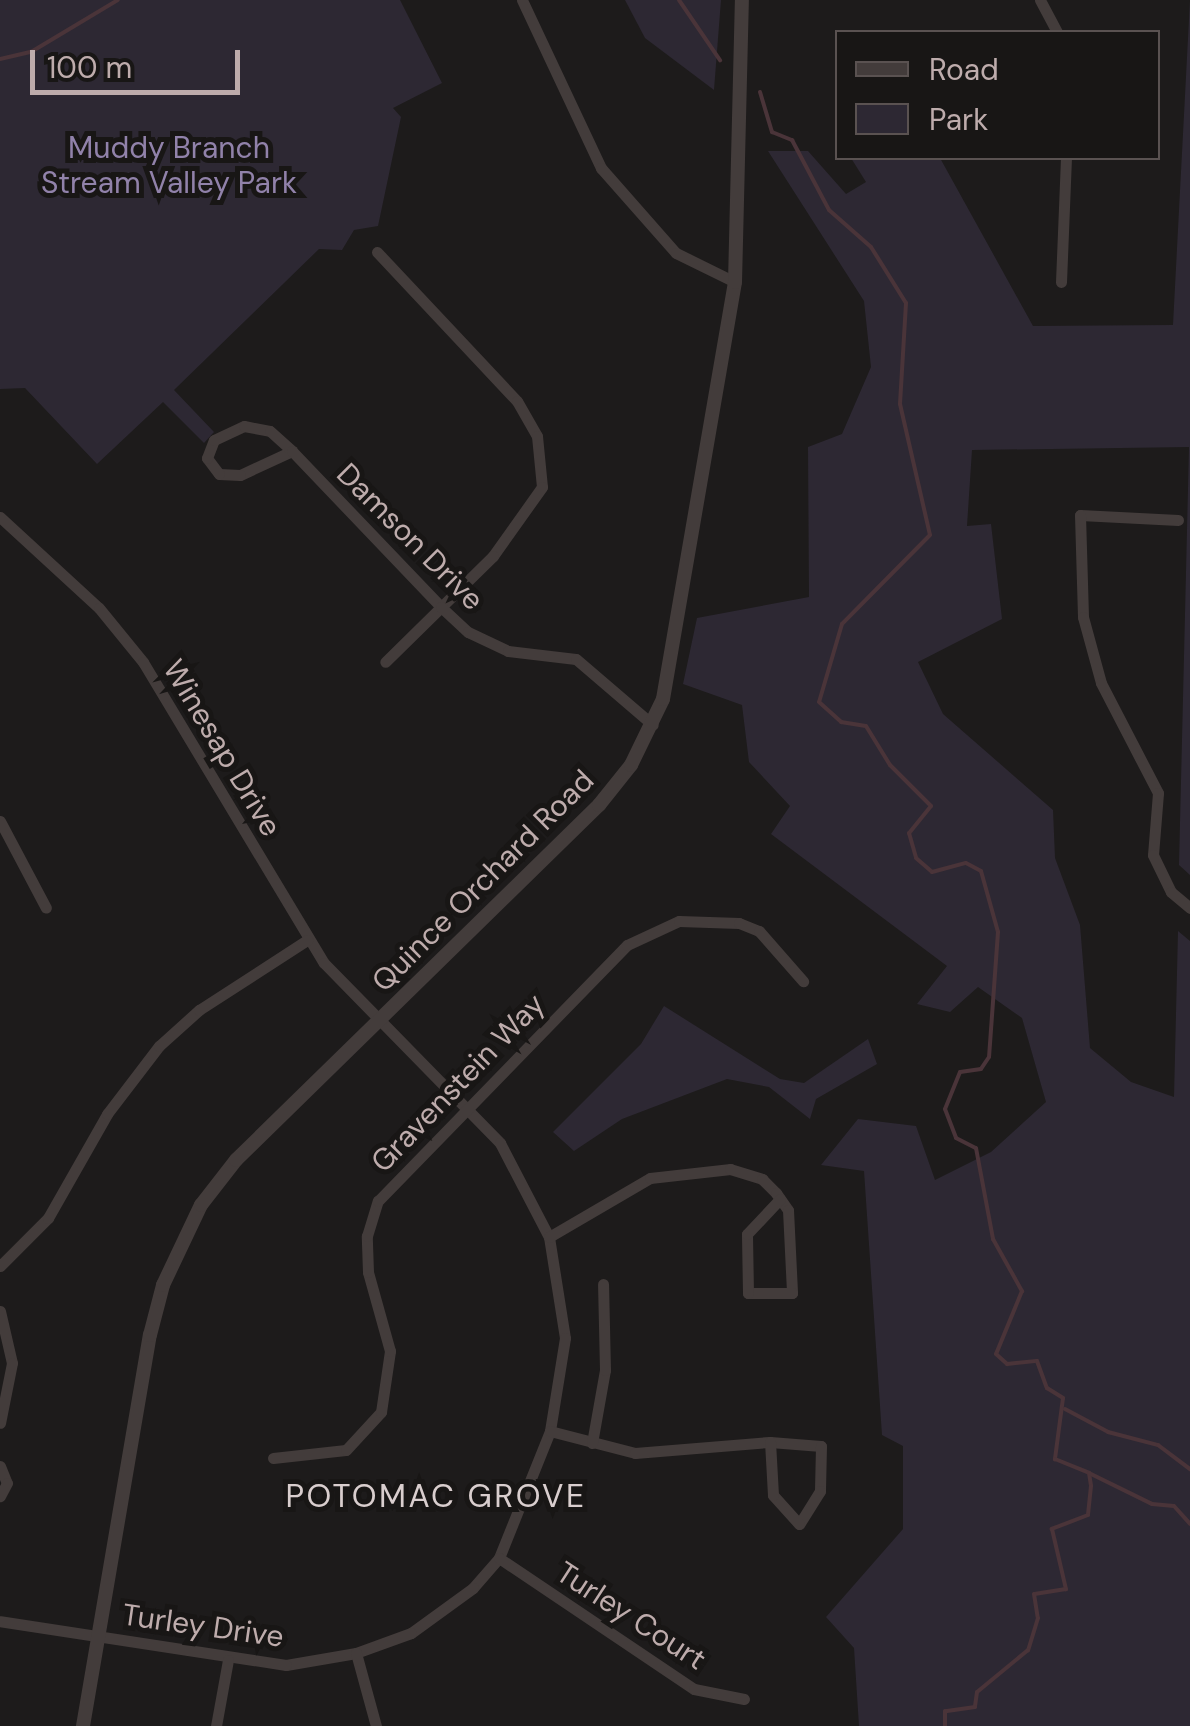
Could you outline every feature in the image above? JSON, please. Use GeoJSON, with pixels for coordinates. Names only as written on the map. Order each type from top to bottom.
{"type":"FeatureCollection","features":[{"type":"Feature","properties":{"kind":"street"},"geometry":{"type":"LineString","coordinates":[[522,0],[601,168],[676,254],[735,282]]}},
{"type":"Feature","properties":{"kind":"street","name":"Quince Orchard Road"},"geometry":{"type":"LineString","coordinates":[[82,1726],[150,1335],[184,1238],[236,1160],[599,805],[652,725],[678,646],[735,282],[742,0]]}},
{"type":"Feature","properties":{"kind":"street"},"geometry":{"type":"LineString","coordinates":[[1040,0],[1055,30]]}},
{"type":"Feature","properties":{"kind":"street"},"geometry":{"type":"LineString","coordinates":[[1061,282],[1066,160]]}},
{"type":"Feature","properties":{"kind":"street"},"geometry":{"type":"LineString","coordinates":[[376,252],[517,401],[537,436],[542,487],[493,556],[385,662]]}},
{"type":"Feature","properties":{"kind":"street","name":"Damson Drive"},"geometry":{"type":"LineString","coordinates":[[292,451],[240,475],[219,474],[207,458],[214,440],[244,426],[270,431],[292,451],[441,607],[492,646],[576,658],[652,725]]}},
{"type":"Feature","properties":{"kind":"street"},"geometry":{"type":"LineString","coordinates":[[1178,520],[1080,515],[1083,618],[1101,684],[1158,793],[1153,855],[1171,892],[1190,908]]}},
{"type":"Feature","properties":{"kind":"street","name":"Winesap Drive"},"geometry":{"type":"LineString","coordinates":[[0,517],[98,608],[143,662],[307,940],[380,1023]]}},
{"type":"Feature","properties":{"kind":"street"},"geometry":{"type":"LineString","coordinates":[[0,820],[46,908]]}},
{"type":"Feature","properties":{"kind":"street","name":"Gravenstein Way"},"geometry":{"type":"LineString","coordinates":[[273,1458],[346,1450],[381,1412],[390,1352],[368,1272],[371,1218],[390,1187],[647,932],[679,920],[739,923],[759,931],[803,981]]}},
{"type":"Feature","properties":{"kind":"street"},"geometry":{"type":"LineString","coordinates":[[0,1266],[48,1218],[107,1114],[159,1046],[198,1010],[307,940]]}},
{"type":"Feature","properties":{"kind":"street","name":"Turley Drive"},"geometry":{"type":"LineString","coordinates":[[0,1621],[228,1660],[286,1665],[356,1654],[437,1618],[499,1558],[550,1432],[565,1338],[549,1238],[520,1173],[468,1109],[380,1023]]}},
{"type":"Feature","properties":{"kind":"street"},"geometry":{"type":"LineString","coordinates":[[549,1238],[650,1178],[688,1168],[762,1180],[780,1199],[788,1210],[792,1293],[748,1293],[747,1234],[780,1199]]}},
{"type":"Feature","properties":{"kind":"street"},"geometry":{"type":"LineString","coordinates":[[592,1443],[605,1370],[603,1284]]}},
{"type":"Feature","properties":{"kind":"street"},"geometry":{"type":"LineString","coordinates":[[0,1311],[12,1363],[0,1423]]}},
{"type":"Feature","properties":{"kind":"street"},"geometry":{"type":"LineString","coordinates":[[550,1432],[592,1443],[674,1454],[770,1442],[821,1446],[820,1491],[799,1524],[772,1495],[770,1442]]}},
{"type":"Feature","properties":{"kind":"street"},"geometry":{"type":"LineString","coordinates":[[0,1466],[7,1483],[0,1496]]}},
{"type":"Feature","properties":{"kind":"street","name":"Turley Court"},"geometry":{"type":"LineString","coordinates":[[499,1558],[694,1689],[744,1699]]}},
{"type":"Feature","properties":{"kind":"street"},"geometry":{"type":"LineString","coordinates":[[356,1654],[376,1726]]}},
{"type":"Feature","properties":{"kind":"street"},"geometry":{"type":"LineString","coordinates":[[216,1726],[228,1660]]}},
{"type":"Feature","properties":{"kind":"green space","name":"Muddy Branch Stream Valley Park"},"geometry":{"type":"Polygon","coordinates":[[[0,0],[400,0],[442,83],[393,108],[401,117],[378,226],[354,230],[342,250],[319,249],[174,390],[214,432],[204,443],[163,402],[97,464],[25,388],[0,389],[0,0]]]}},
{"type":"Feature","properties":{"kind":"green space"},"geometry":{"type":"Polygon","coordinates":[[[625,0],[721,0],[714,90],[645,38],[625,0]]]}},
{"type":"Feature","properties":{"kind":"green space"},"geometry":{"type":"Polygon","coordinates":[[[1190,0],[1190,875],[1179,865],[1189,447],[972,450],[967,526],[991,524],[1002,619],[918,662],[943,714],[1053,810],[1055,858],[1080,925],[1090,1048],[1131,1082],[1174,1097],[1178,931],[1190,941],[1190,1726],[859,1726],[854,1648],[826,1617],[903,1529],[903,1446],[882,1435],[864,1171],[821,1165],[858,1119],[916,1126],[935,1180],[991,1152],[1046,1102],[1022,1018],[978,987],[950,1012],[917,1004],[947,966],[771,834],[790,806],[749,762],[742,705],[683,684],[697,618],[809,597],[808,447],[842,434],[871,367],[864,301],[768,151],[808,151],[846,194],[866,182],[852,160],[941,160],[1033,326],[1173,325],[1190,0]]]}},
{"type":"Feature","properties":{"kind":"green space"},"geometry":{"type":"Polygon","coordinates":[[[664,1006],[780,1079],[804,1083],[868,1039],[877,1064],[816,1099],[810,1119],[769,1087],[727,1079],[622,1119],[574,1151],[553,1132],[641,1044],[664,1006]]]}},
{"type":"Feature","properties":{"kind":"waterway"},"geometry":{"type":"LineString","coordinates":[[0,59],[31,52],[118,0]]}},
{"type":"Feature","properties":{"kind":"waterway"},"geometry":{"type":"LineString","coordinates":[[679,0],[720,60]]}},
{"type":"Feature","properties":{"kind":"waterway"},"geometry":{"type":"LineString","coordinates":[[760,92],[772,132],[792,140],[829,210],[871,247],[906,303],[900,404],[930,535],[842,624],[819,702],[841,722],[866,726],[890,765],[931,806],[909,833],[916,858],[932,872],[966,863],[981,871],[998,932],[989,1057],[981,1069],[960,1072],[945,1109],[956,1138],[976,1148],[993,1239],[1022,1291],[996,1354],[1007,1364],[1037,1361],[1047,1388],[1063,1398],[1055,1459],[1089,1473],[1091,1486],[1088,1515],[1052,1529],[1066,1589],[1034,1594],[1038,1618],[1028,1650],[977,1692],[975,1707],[945,1711],[945,1726]]}},
{"type":"Feature","properties":{"kind":"waterway"},"geometry":{"type":"LineString","coordinates":[[1065,1409],[1108,1432],[1158,1445],[1190,1469]]}},
{"type":"Feature","properties":{"kind":"waterway"},"geometry":{"type":"LineString","coordinates":[[1089,1473],[1152,1504],[1174,1506],[1190,1524]]}},
{"type":"Feature","properties":{"kind":"district","name":"POTOMAC GROVE"},"geometry":{"type":"Point","coordinates":[436,1496]}}]}
